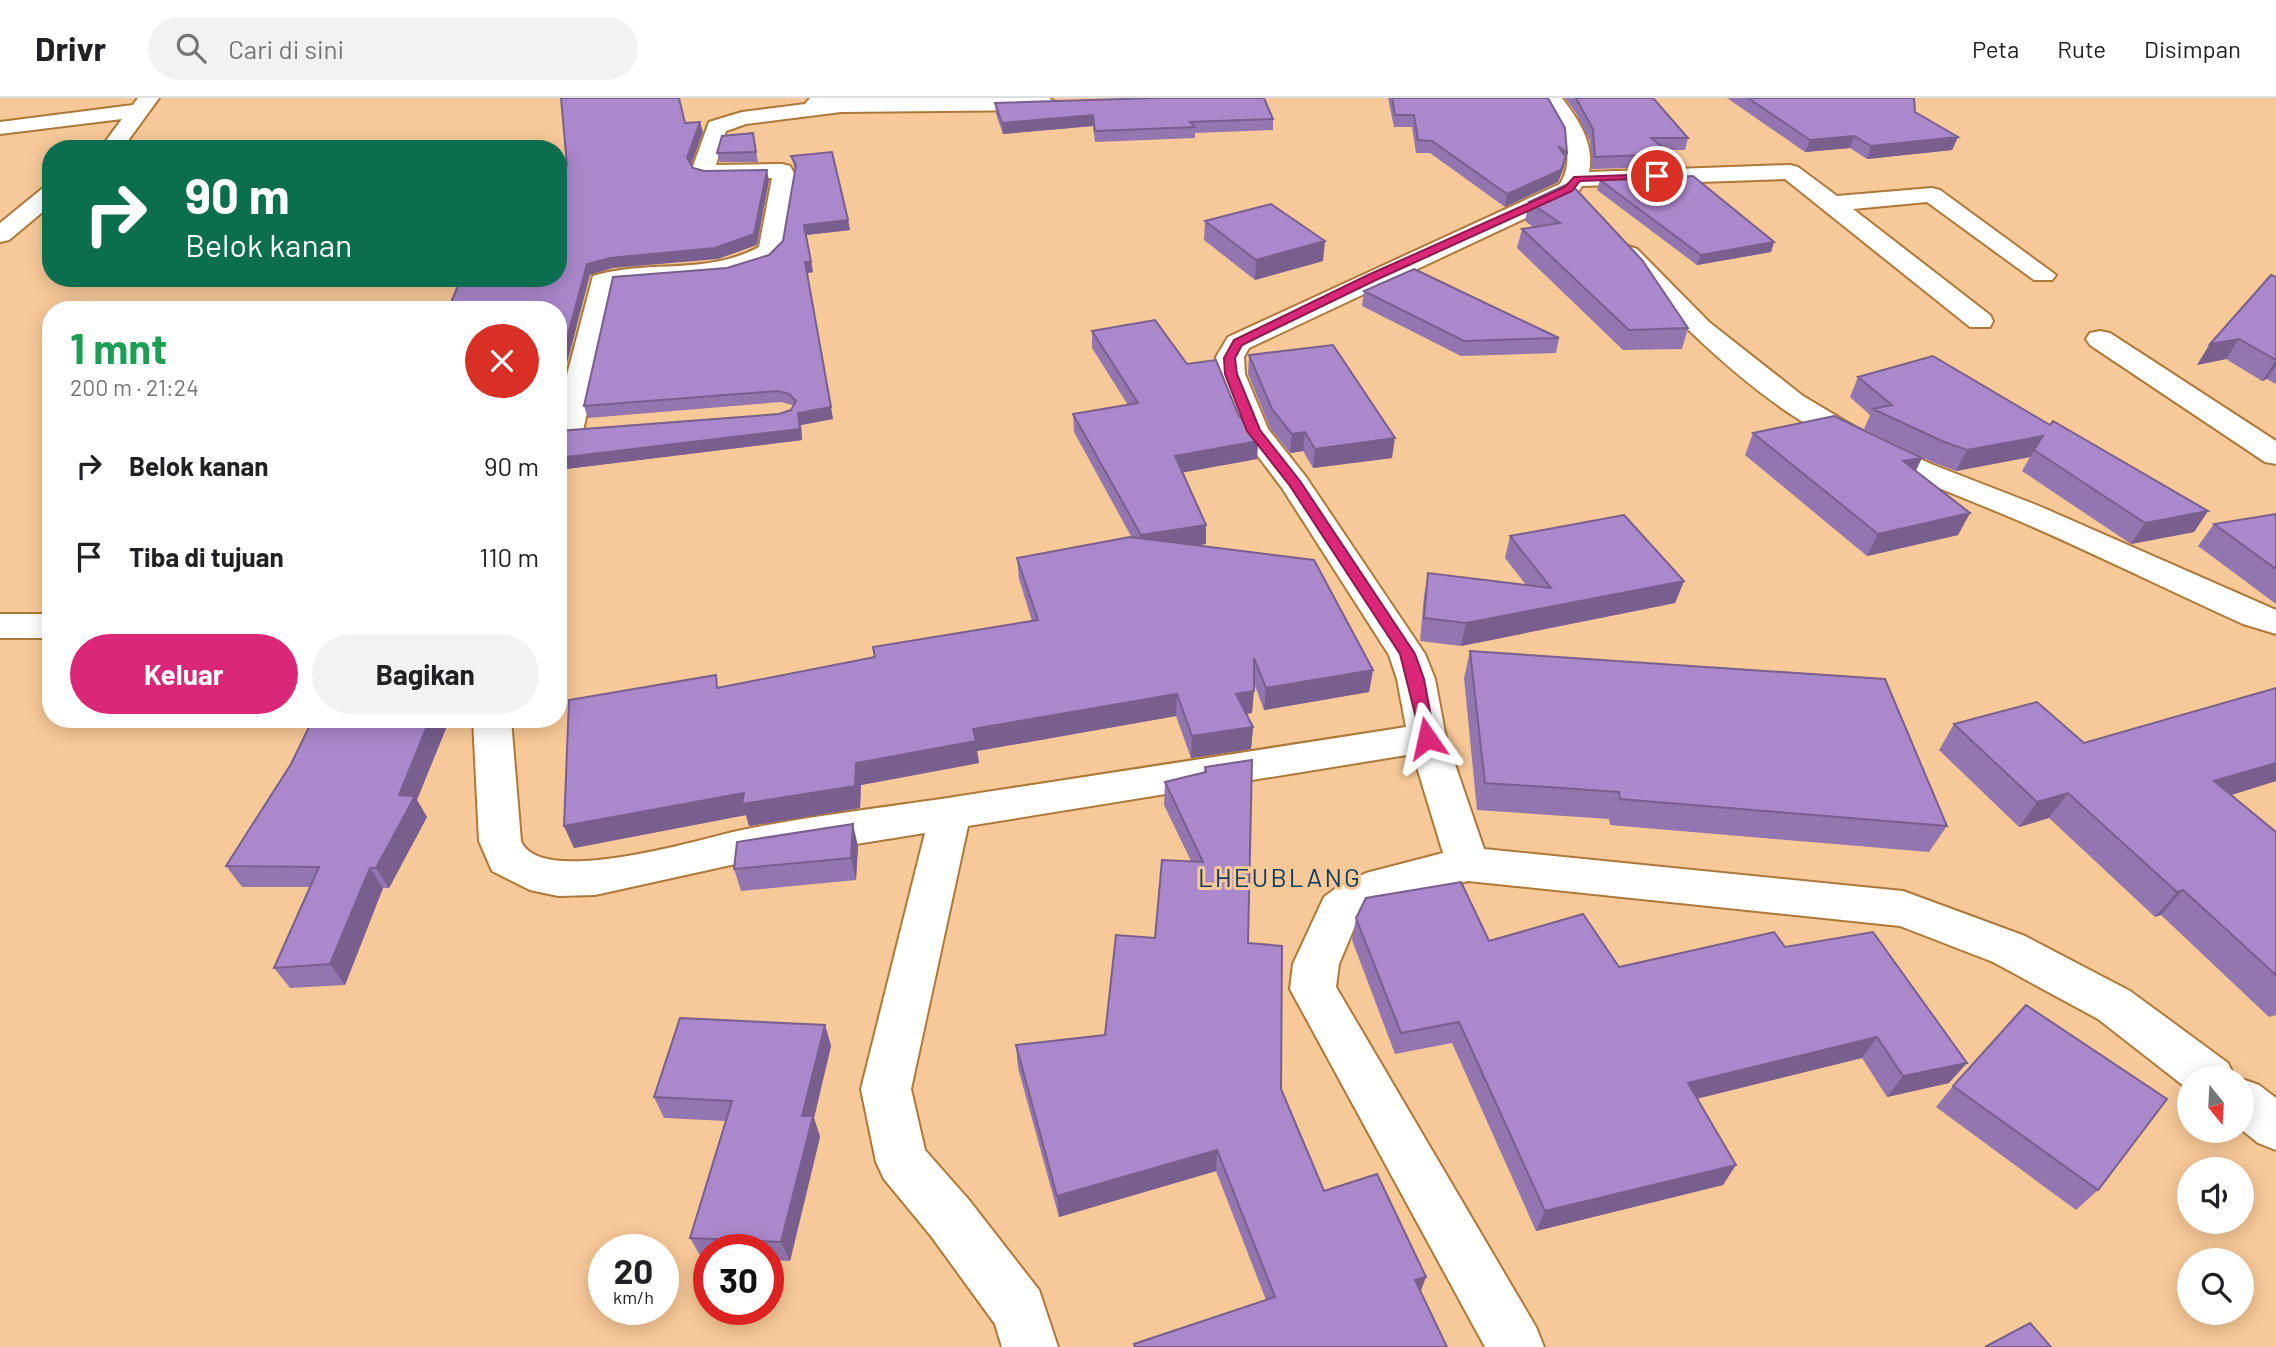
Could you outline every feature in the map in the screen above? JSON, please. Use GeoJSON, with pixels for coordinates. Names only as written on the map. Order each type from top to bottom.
{"type":"FeatureCollection","features":[{"type":"Feature","properties":{"kind":"street"},"geometry":{"type":"LineString","coordinates":[[1552,98],[1580,145],[1585,202],[1699,328],[1793,402],[1854,439],[1920,471],[2028,513],[2256,617],[2276,622]]}},
{"type":"Feature","properties":{"kind":"street"},"geometry":{"type":"LineString","coordinates":[[573,431],[602,281],[615,277],[722,271],[751,264],[771,251],[785,175],[782,171],[706,172],[703,169],[716,127],[742,118],[819,103],[1072,103]]}},
{"type":"Feature","properties":{"kind":"street"},"geometry":{"type":"LineString","coordinates":[[0,128],[143,105]]}},
{"type":"Feature","properties":{"kind":"street"},"geometry":{"type":"LineString","coordinates":[[118,140],[143,105]]}},
{"type":"Feature","properties":{"kind":"street"},"geometry":{"type":"LineString","coordinates":[[1468,864],[1427,738],[1416,679],[1407,654],[1295,484],[1254,431],[1231,374],[1230,358],[1238,342],[1372,278],[1585,202],[1790,173],[1980,321]]}},
{"type":"Feature","properties":{"kind":"street"},"geometry":{"type":"LineString","coordinates":[[1832,204],[1932,195],[2043,275]]}},
{"type":"Feature","properties":{"kind":"street"},"geometry":{"type":"LineString","coordinates":[[0,235],[42,200]]}},
{"type":"Feature","properties":{"kind":"street"},"geometry":{"type":"LineString","coordinates":[[2101,339],[2276,455]]}},
{"type":"Feature","properties":{"kind":"street"},"geometry":{"type":"LineString","coordinates":[[0,626],[42,626]]}},
{"type":"Feature","properties":{"kind":"street"},"geometry":{"type":"LineString","coordinates":[[493,728],[500,841],[507,859],[539,875],[558,879],[595,878],[749,845],[1427,738]]}},
{"type":"Feature","properties":{"kind":"street"},"geometry":{"type":"LineString","coordinates":[[950,813],[886,1089],[902,1163],[950,1218],[1019,1310],[1030,1347]]}},
{"type":"Feature","properties":{"kind":"street"},"geometry":{"type":"LineString","coordinates":[[1516,1347],[1313,989],[1315,964],[1340,910],[1366,890],[1468,864],[1903,909],[2009,949],[2114,1005],[2195,1066]]}},
{"type":"Feature","properties":{"kind":"street"},"geometry":{"type":"LineString","coordinates":[[2254,1110],[2276,1126]]}},
{"type":"Feature","properties":{"kind":"building"},"geometry":{"type":"Polygon","coordinates":[[[561,98],[679,98],[685,123],[700,122],[687,158],[693,168],[704,171],[767,170],[754,234],[715,248],[610,258],[587,264],[567,338],[567,301],[452,301],[457,287],[567,287],[567,140],[565,140],[561,98]]]}},
{"type":"Feature","properties":{"kind":"building"},"geometry":{"type":"Polygon","coordinates":[[[1264,98],[1273,119],[1190,122],[1195,127],[1095,131],[1093,115],[1002,123],[995,103],[1264,98]]]}},
{"type":"Feature","properties":{"kind":"building"},"geometry":{"type":"Polygon","coordinates":[[[1392,98],[1548,98],[1565,128],[1567,153],[1558,146],[1566,157],[1561,170],[1507,194],[1432,141],[1418,140],[1414,115],[1395,115],[1392,98]]]}},
{"type":"Feature","properties":{"kind":"building"},"geometry":{"type":"Polygon","coordinates":[[[1576,98],[1653,98],[1688,138],[1651,138],[1671,154],[1595,157],[1593,129],[1576,98]]]}},
{"type":"Feature","properties":{"kind":"building"},"geometry":{"type":"Polygon","coordinates":[[[1748,98],[1914,98],[1915,112],[1958,137],[1871,146],[1854,136],[1810,140],[1748,98]]]}},
{"type":"Feature","properties":{"kind":"building"},"geometry":{"type":"Polygon","coordinates":[[[753,133],[756,152],[717,153],[722,136],[753,133]]]}},
{"type":"Feature","properties":{"kind":"building"},"geometry":{"type":"Polygon","coordinates":[[[832,152],[848,220],[804,225],[811,262],[805,262],[831,407],[798,413],[800,429],[567,457],[567,430],[779,414],[791,410],[796,401],[789,394],[778,391],[584,406],[613,277],[727,268],[769,255],[783,241],[796,165],[791,156],[832,152]]]}},
{"type":"Feature","properties":{"kind":"building"},"geometry":{"type":"Polygon","coordinates":[[[1693,176],[1774,242],[1701,255],[1600,180],[1693,176]]]}},
{"type":"Feature","properties":{"kind":"building"},"geometry":{"type":"Polygon","coordinates":[[[1570,183],[1642,260],[1688,328],[1629,330],[1522,229],[1560,223],[1529,202],[1570,183]]]}},
{"type":"Feature","properties":{"kind":"building"},"geometry":{"type":"Polygon","coordinates":[[[1271,204],[1325,241],[1256,260],[1205,221],[1271,204]]]}},
{"type":"Feature","properties":{"kind":"building"},"geometry":{"type":"Polygon","coordinates":[[[1414,269],[1559,338],[1464,341],[1364,291],[1414,269]]]}},
{"type":"Feature","properties":{"kind":"building"},"geometry":{"type":"Polygon","coordinates":[[[2271,275],[2276,277],[2276,360],[2239,339],[2210,344],[2271,275]]]}},
{"type":"Feature","properties":{"kind":"building"},"geometry":{"type":"Polygon","coordinates":[[[1155,320],[1187,364],[1216,360],[1238,414],[1258,441],[1175,456],[1206,525],[1141,535],[1073,414],[1138,403],[1092,331],[1155,320]]]}},
{"type":"Feature","properties":{"kind":"building"},"geometry":{"type":"Polygon","coordinates":[[[1333,345],[1395,438],[1315,449],[1305,432],[1292,434],[1272,409],[1249,355],[1333,345]]]}},
{"type":"Feature","properties":{"kind":"building"},"geometry":{"type":"Polygon","coordinates":[[[1933,356],[2050,425],[2053,421],[2208,511],[2145,523],[2034,450],[2043,436],[1967,450],[1873,409],[1892,405],[1858,377],[1933,356]]]}},
{"type":"Feature","properties":{"kind":"building"},"geometry":{"type":"Polygon","coordinates":[[[1834,416],[1922,458],[1903,461],[1970,513],[1878,534],[1753,433],[1834,416]]]}},
{"type":"Feature","properties":{"kind":"building"},"geometry":{"type":"Polygon","coordinates":[[[2276,514],[2276,569],[2214,524],[2276,514]]]}},
{"type":"Feature","properties":{"kind":"building"},"geometry":{"type":"Polygon","coordinates":[[[1624,515],[1684,581],[1466,623],[1424,618],[1428,573],[1551,588],[1510,536],[1624,515]]]}},
{"type":"Feature","properties":{"kind":"building"},"geometry":{"type":"Polygon","coordinates":[[[1130,537],[1314,560],[1373,670],[1266,688],[1254,658],[1254,691],[1236,694],[1253,727],[1192,736],[1177,694],[973,729],[976,741],[856,763],[855,786],[742,804],[744,793],[564,826],[569,700],[716,675],[717,688],[875,657],[873,647],[1038,620],[1017,558],[1130,537]]]}},
{"type":"Feature","properties":{"kind":"building"},"geometry":{"type":"Polygon","coordinates":[[[1470,651],[1885,679],[1947,826],[1620,799],[1619,792],[1485,783],[1470,651]]]}},
{"type":"Feature","properties":{"kind":"building"},"geometry":{"type":"Polygon","coordinates":[[[2276,688],[2276,763],[2214,781],[2276,832],[2276,975],[2183,890],[2177,892],[2068,793],[2037,802],[1954,724],[2037,702],[2084,743],[2276,688]]]}},
{"type":"Feature","properties":{"kind":"building"},"geometry":{"type":"Polygon","coordinates":[[[309,728],[426,728],[399,795],[415,796],[376,868],[370,868],[330,964],[274,968],[319,867],[226,866],[291,764],[309,728]]]}},
{"type":"Feature","properties":{"kind":"building"},"geometry":{"type":"Polygon","coordinates":[[[1252,760],[1248,943],[1282,946],[1281,1089],[1324,1191],[1377,1174],[1426,1277],[1415,1280],[1447,1347],[1135,1347],[1134,1344],[1275,1297],[1217,1150],[1057,1196],[1016,1045],[1105,1035],[1116,935],[1155,938],[1162,860],[1203,862],[1165,782],[1206,772],[1205,767],[1252,760]]]}},
{"type":"Feature","properties":{"kind":"building"},"geometry":{"type":"Polygon","coordinates":[[[853,824],[851,858],[734,869],[737,842],[853,824]]]}},
{"type":"Feature","properties":{"kind":"building"},"geometry":{"type":"Polygon","coordinates":[[[1461,882],[1489,941],[1583,914],[1619,967],[1774,932],[1785,947],[1873,932],[1967,1063],[1903,1076],[1877,1037],[1688,1083],[1736,1165],[1545,1211],[1459,1022],[1401,1033],[1356,918],[1366,898],[1461,882]]]}},
{"type":"Feature","properties":{"kind":"building"},"geometry":{"type":"Polygon","coordinates":[[[2026,1005],[2167,1099],[2098,1190],[1953,1086],[2026,1005]]]}},
{"type":"Feature","properties":{"kind":"building"},"geometry":{"type":"Polygon","coordinates":[[[680,1018],[825,1025],[802,1116],[813,1116],[783,1234],[693,1234],[693,1238],[690,1238],[732,1101],[654,1097],[680,1018]]]}},
{"type":"Feature","properties":{"kind":"building"},"geometry":{"type":"Polygon","coordinates":[[[2030,1323],[2051,1347],[1985,1347],[2030,1323]]]}},
{"type":"Feature","properties":{"kind":"district","name":"LHEUBLANG"},"geometry":{"type":"Point","coordinates":[1280,878]}},
{"type":"Feature","properties":{"kind":"route"},"geometry":{"type":"LineString","coordinates":[[1427,738],[1416,679],[1407,654],[1295,484],[1254,431],[1231,374],[1232,349],[1238,342],[1372,278],[1569,189],[1577,179],[1657,176]]}}]}
